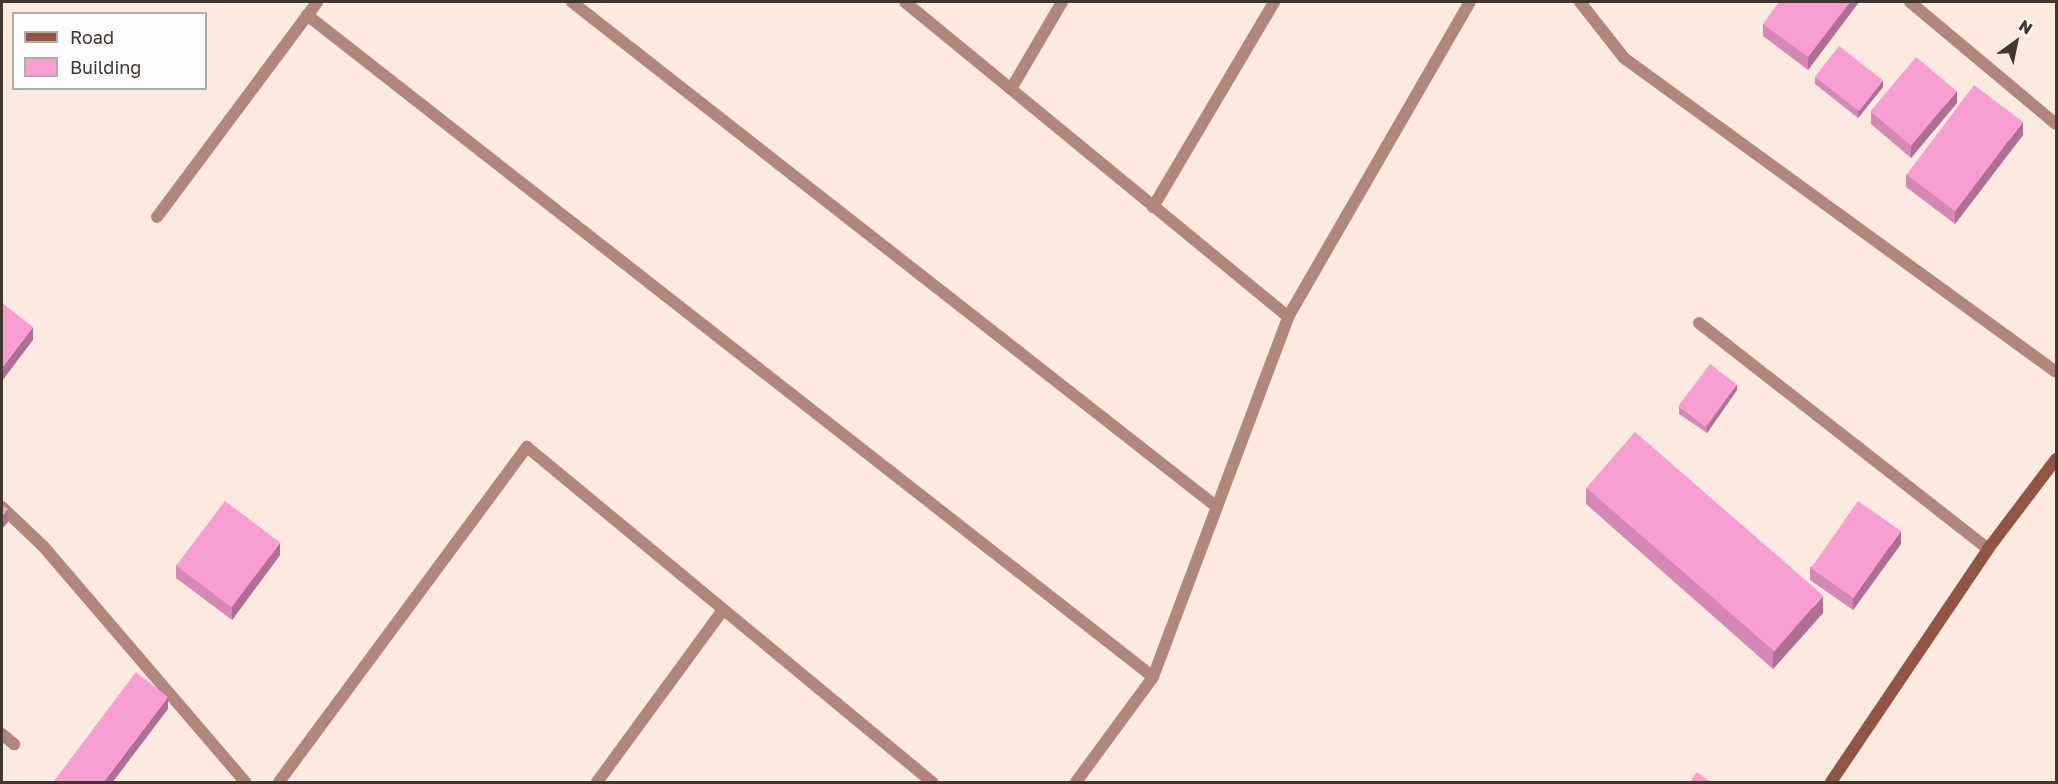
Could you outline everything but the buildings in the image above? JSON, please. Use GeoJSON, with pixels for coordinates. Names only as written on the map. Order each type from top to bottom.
{"type":"FeatureCollection","features":[{"type":"Feature","properties":{"kind":"street"},"geometry":{"type":"LineString","coordinates":[[157,217],[317,2]]}},
{"type":"Feature","properties":{"kind":"street"},"geometry":{"type":"LineString","coordinates":[[572,2],[1217,507]]}},
{"type":"Feature","properties":{"kind":"street"},"geometry":{"type":"LineString","coordinates":[[905,2],[1288,317]]}},
{"type":"Feature","properties":{"kind":"street"},"geometry":{"type":"LineString","coordinates":[[1011,89],[1062,2]]}},
{"type":"Feature","properties":{"kind":"street"},"geometry":{"type":"LineString","coordinates":[[1153,207],[1274,2]]}},
{"type":"Feature","properties":{"kind":"street"},"geometry":{"type":"LineString","coordinates":[[1076,783],[1153,677],[1288,317],[1470,2]]}},
{"type":"Feature","properties":{"kind":"street"},"geometry":{"type":"LineString","coordinates":[[1580,2],[1624,58],[2056,372]]}},
{"type":"Feature","properties":{"kind":"street"},"geometry":{"type":"LineString","coordinates":[[1910,2],[2056,124]]}},
{"type":"Feature","properties":{"kind":"street"},"geometry":{"type":"LineString","coordinates":[[307,15],[1153,677]]}},
{"type":"Feature","properties":{"kind":"street"},"geometry":{"type":"LineString","coordinates":[[1699,323],[1988,549]]}},
{"type":"Feature","properties":{"kind":"street"},"geometry":{"type":"LineString","coordinates":[[279,783],[527,447],[932,783]]}},
{"type":"Feature","properties":{"kind":"street"},"geometry":{"type":"LineString","coordinates":[[1831,783],[1988,549],[2056,459]]}},
{"type":"Feature","properties":{"kind":"street"},"geometry":{"type":"LineString","coordinates":[[2,507],[43,546],[245,783]]}},
{"type":"Feature","properties":{"kind":"street"},"geometry":{"type":"LineString","coordinates":[[597,783],[723,610]]}},
{"type":"Feature","properties":{"kind":"street"},"geometry":{"type":"LineString","coordinates":[[2,734],[14,744]]}}]}
